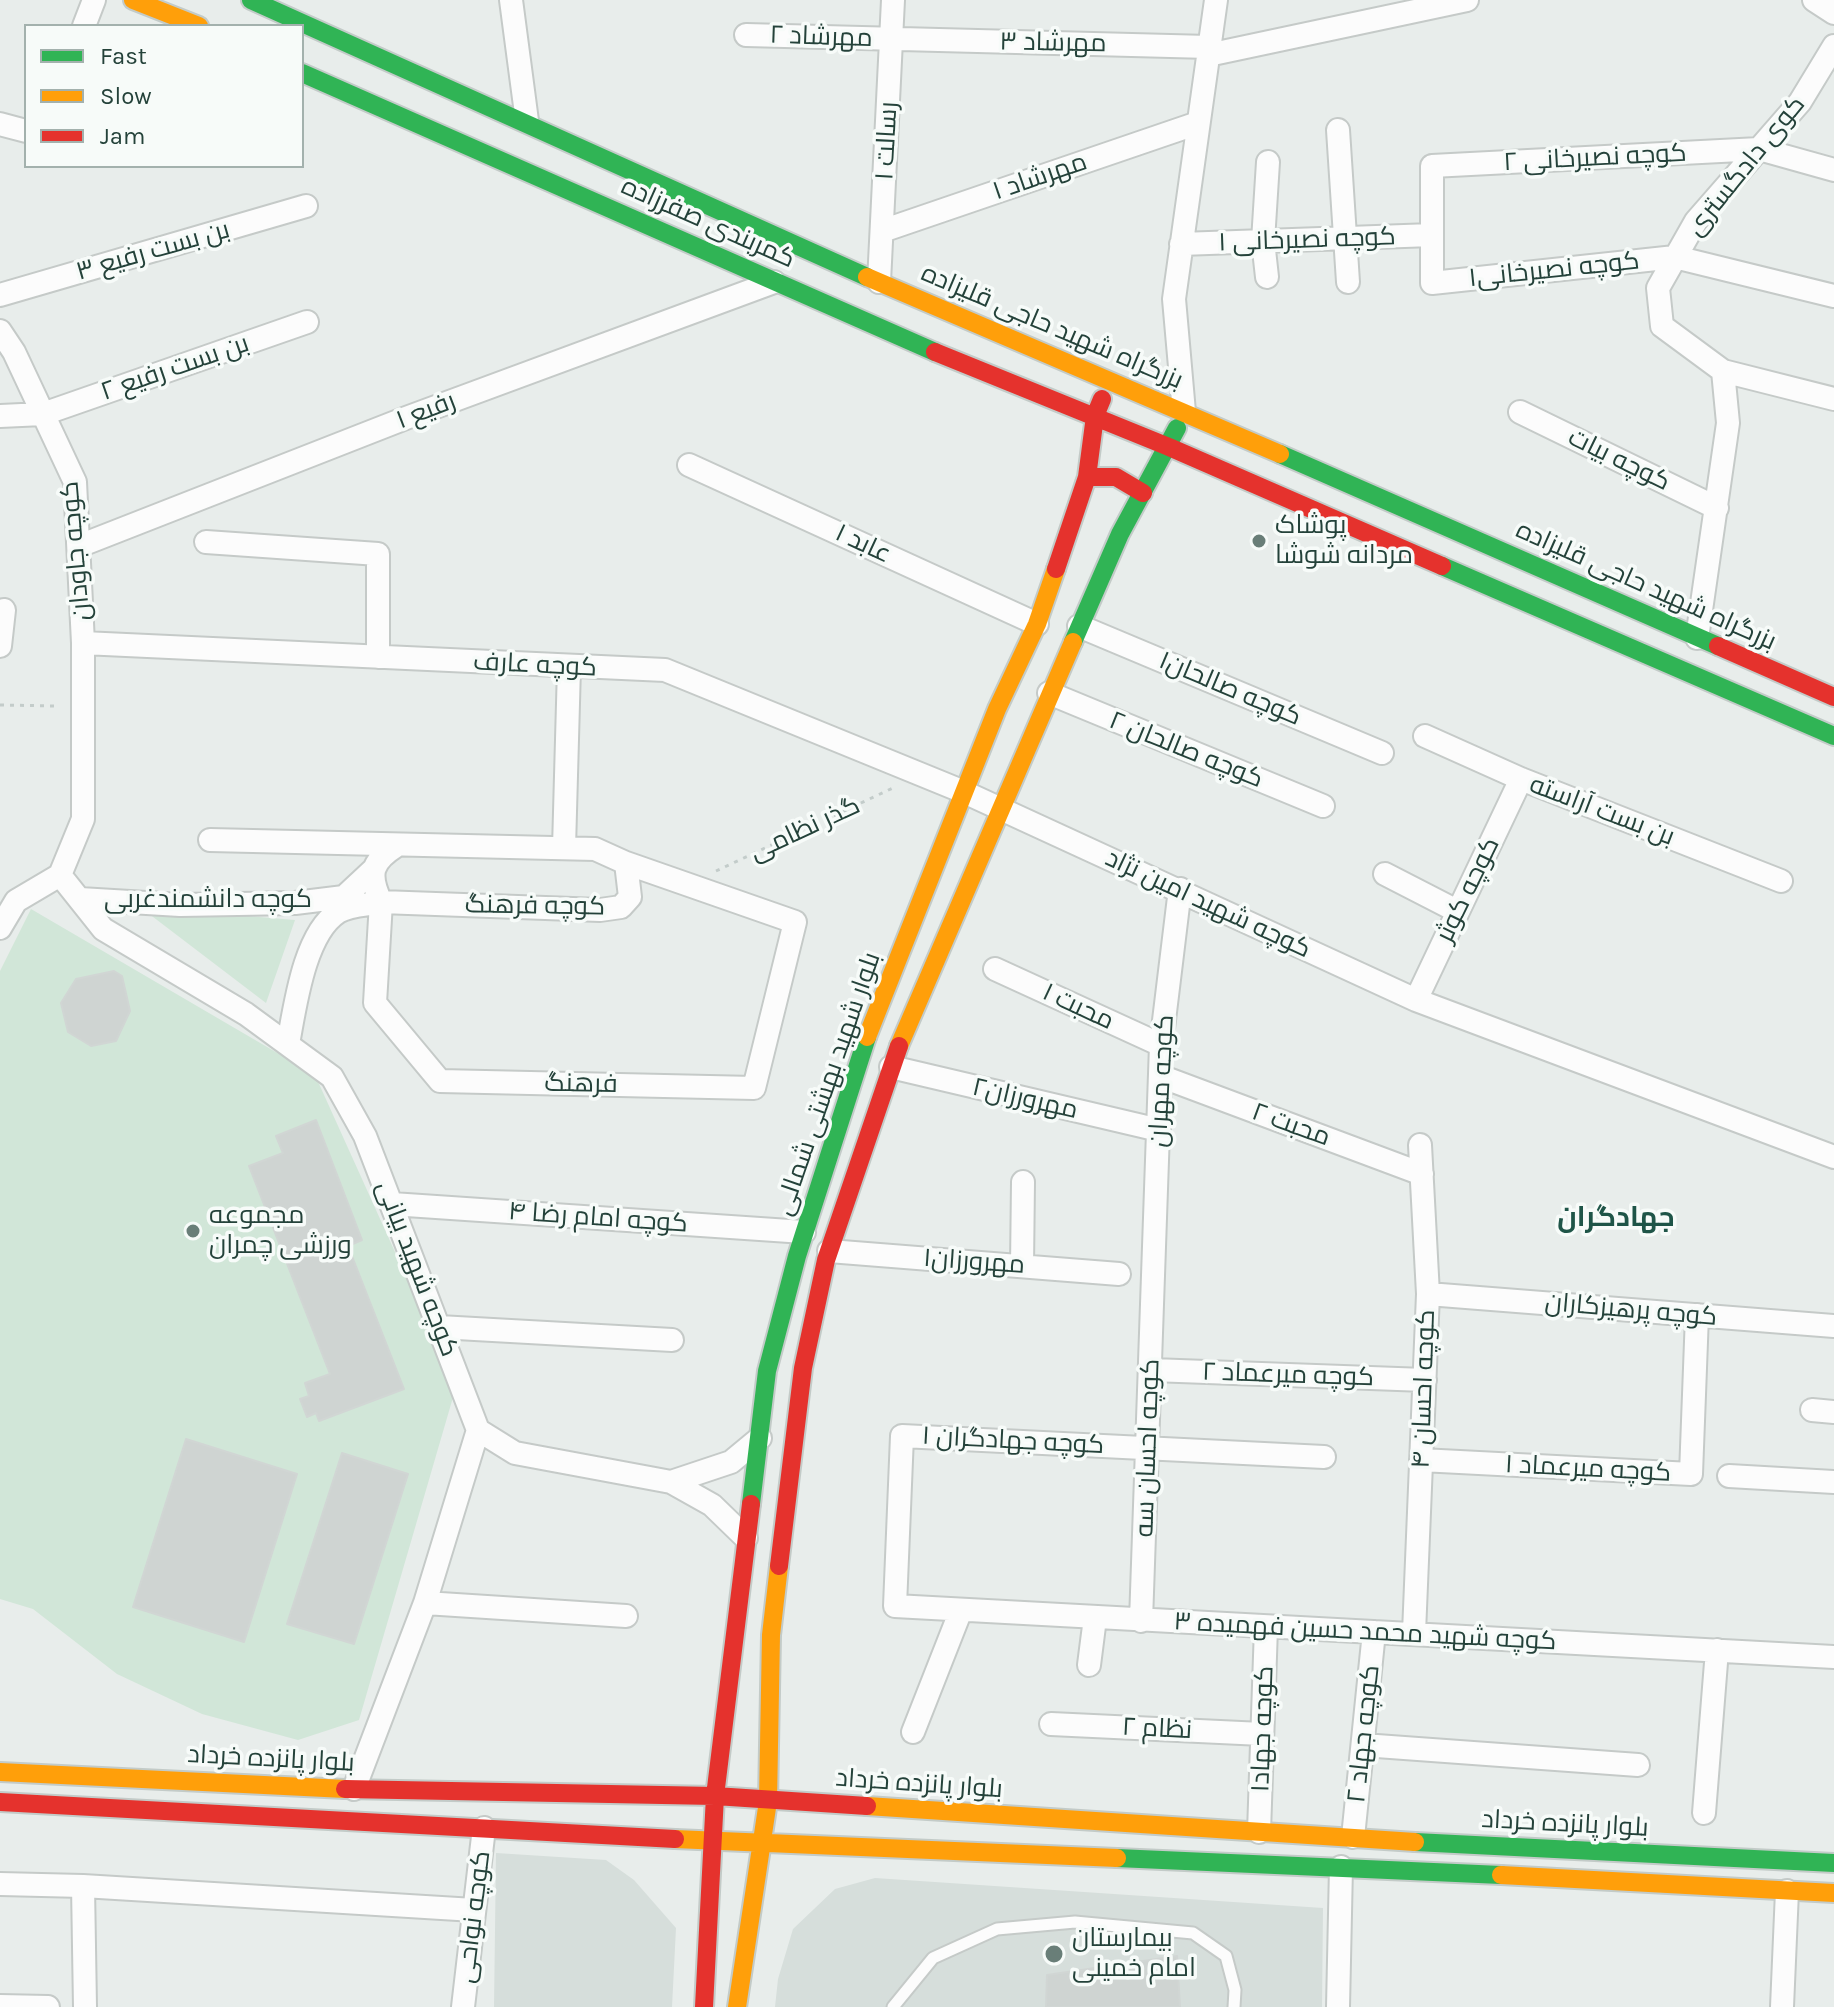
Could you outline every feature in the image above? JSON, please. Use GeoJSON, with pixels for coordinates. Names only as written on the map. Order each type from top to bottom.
{"type":"FeatureCollection","features":[{"type":"Feature","properties":{"kind":"main road"},"geometry":{"type":"LineString","coordinates":[[133,0],[194,24]]}},
{"type":"Feature","properties":{"kind":"main road","name":"بزرگراه شهید حاجی قلیزاده"},"geometry":{"type":"LineString","coordinates":[[251,0],[527,121],[879,282],[1111,380],[1834,697]]}},
{"type":"Feature","properties":{"kind":"main road","name":"کمربندی صفرزاده"},"geometry":{"type":"LineString","coordinates":[[304,74],[775,281],[1169,447]]}},
{"type":"Feature","properties":{"kind":"main road","name":"بلوار شهید بهشتی شمالی"},"geometry":{"type":"LineString","coordinates":[[704,2007],[715,1796],[767,1371],[804,1232],[862,1050],[964,792],[1037,624],[1087,477],[1095,416],[1111,380]]}},
{"type":"Feature","properties":{"kind":"main road","name":"بلوار شهید بهشتی شمالی"},"geometry":{"type":"LineString","coordinates":[[737,2007],[768,1801],[771,1635],[803,1368],[829,1251],[891,1067],[999,809],[1079,626],[1184,412]]}},
{"type":"Feature","properties":{"kind":"main road"},"geometry":{"type":"LineString","coordinates":[[1169,447],[1834,736]]}},
{"type":"Feature","properties":{"kind":"main road"},"geometry":{"type":"LineString","coordinates":[[1087,477],[1103,473],[1125,478],[1143,493]]}},
{"type":"Feature","properties":{"kind":"main road"},"geometry":{"type":"LineString","coordinates":[[728,1700],[742,1710],[754,1713],[766,1708],[771,1698]]}},
{"type":"Feature","properties":{"kind":"main road","name":"بلوار پانزده خرداد"},"geometry":{"type":"LineString","coordinates":[[0,1772],[354,1789],[715,1796],[1259,1832],[1834,1863]]}},
{"type":"Feature","properties":{"kind":"main road"},"geometry":{"type":"LineString","coordinates":[[0,1802],[761,1845],[1341,1867],[1834,1893]]}},
{"type":"Feature","properties":{"kind":"main road"},"geometry":{"type":"LineString","coordinates":[[707,1963],[742,1967]]}},
{"type":"Feature","properties":{"kind":"street"},"geometry":{"type":"LineString","coordinates":[[85,24],[94,0]]}},
{"type":"Feature","properties":{"kind":"street"},"geometry":{"type":"LineString","coordinates":[[511,0],[527,121]]}},
{"type":"Feature","properties":{"kind":"street","name":"رسالت ۱"},"geometry":{"type":"LineString","coordinates":[[879,282],[894,39],[893,0]]}},
{"type":"Feature","properties":{"kind":"street"},"geometry":{"type":"LineString","coordinates":[[1184,412],[1174,299],[1216,0]]}},
{"type":"Feature","properties":{"kind":"street","name":"مهرشاد ۳"},"geometry":{"type":"LineString","coordinates":[[894,39],[1209,51],[1467,0]]}},
{"type":"Feature","properties":{"kind":"street"},"geometry":{"type":"LineString","coordinates":[[1814,0],[1834,13]]}},
{"type":"Feature","properties":{"kind":"street","name":"مهرشاد ۲"},"geometry":{"type":"LineString","coordinates":[[746,35],[894,39]]}},
{"type":"Feature","properties":{"kind":"street","name":"کوی دادگستری"},"geometry":{"type":"LineString","coordinates":[[1723,371],[1662,326],[1658,288],[1696,221],[1800,102],[1834,46]]}},
{"type":"Feature","properties":{"kind":"street","name":"مهرشاد ۱"},"geometry":{"type":"LineString","coordinates":[[882,231],[1198,123]]}},
{"type":"Feature","properties":{"kind":"street"},"geometry":{"type":"LineString","coordinates":[[0,124],[24,130]]}},
{"type":"Feature","properties":{"kind":"street"},"geometry":{"type":"LineString","coordinates":[[1338,130],[1348,282]]}},
{"type":"Feature","properties":{"kind":"street","name":"کوچه نصیرخانی ۲"},"geometry":{"type":"LineString","coordinates":[[1432,235],[1432,166],[1759,149],[1834,170]]}},
{"type":"Feature","properties":{"kind":"street"},"geometry":{"type":"LineString","coordinates":[[1267,277],[1263,241],[1268,162]]}},
{"type":"Feature","properties":{"kind":"street","name":"بن بست رفیع ۳"},"geometry":{"type":"LineString","coordinates":[[0,295],[306,206]]}},
{"type":"Feature","properties":{"kind":"street","name":"کوچه نصیرخانی ۱"},"geometry":{"type":"LineString","coordinates":[[1181,244],[1432,235]]}},
{"type":"Feature","properties":{"kind":"street","name":"کوچه نصیرخانی۱"},"geometry":{"type":"LineString","coordinates":[[1432,235],[1432,283],[1675,257],[1834,296]]}},
{"type":"Feature","properties":{"kind":"street","name":"رفیع ۱"},"geometry":{"type":"LineString","coordinates":[[79,546],[421,412],[775,281]]}},
{"type":"Feature","properties":{"kind":"street","name":"بن بست رفیع ۲"},"geometry":{"type":"LineString","coordinates":[[0,416],[43,414],[307,322]]}},
{"type":"Feature","properties":{"kind":"street","name":"کوچه جاودان"},"geometry":{"type":"LineString","coordinates":[[0,331],[14,352],[75,482],[83,643],[83,819],[60,875]]}},
{"type":"Feature","properties":{"kind":"street"},"geometry":{"type":"LineString","coordinates":[[1697,638],[1728,423],[1723,371],[1834,399]]}},
{"type":"Feature","properties":{"kind":"street","name":"کوچه بیات"},"geometry":{"type":"LineString","coordinates":[[1520,412],[1717,508]]}},
{"type":"Feature","properties":{"kind":"street","name":"عابد ۱"},"geometry":{"type":"LineString","coordinates":[[689,465],[1037,624]]}},
{"type":"Feature","properties":{"kind":"street"},"geometry":{"type":"LineString","coordinates":[[206,542],[378,554],[378,657]]}},
{"type":"Feature","properties":{"kind":"street"},"geometry":{"type":"LineString","coordinates":[[0,646],[4,610]]}},
{"type":"Feature","properties":{"kind":"street","name":"کوچه صالحان۱"},"geometry":{"type":"LineString","coordinates":[[1079,626],[1382,753]]}},
{"type":"Feature","properties":{"kind":"street","name":"کوچه عارف"},"geometry":{"type":"LineString","coordinates":[[83,643],[665,670],[964,792]]}},
{"type":"Feature","properties":{"kind":"street"},"geometry":{"type":"LineString","coordinates":[[564,848],[569,667]]}},
{"type":"Feature","properties":{"kind":"street","name":"کوچه صالحان ۲"},"geometry":{"type":"LineString","coordinates":[[1049,693],[1323,806]]}},
{"type":"Feature","properties":{"kind":"street","name":"بن بست آراسته"},"geometry":{"type":"LineString","coordinates":[[1425,736],[1521,779],[1781,881]]}},
{"type":"Feature","properties":{"kind":"street","name":"کوچه کوثر"},"geometry":{"type":"LineString","coordinates":[[1416,1000],[1521,779]]}},
{"type":"Feature","properties":{"kind":"street","name":"کوچه شهید امین نژاد"},"geometry":{"type":"LineString","coordinates":[[964,792],[1416,1000],[1834,1157]]}},
{"type":"Feature","properties":{"kind":"street","name":"کوچه فرهنگ"},"geometry":{"type":"LineString","coordinates":[[210,840],[595,849],[626,863],[630,897],[621,907],[600,910],[381,902],[340,911],[321,928],[298,987],[288,1044]]}},
{"type":"Feature","properties":{"kind":"street"},"geometry":{"type":"LineString","coordinates":[[381,902],[374,888],[374,869],[379,857],[396,846]]}},
{"type":"Feature","properties":{"kind":"street"},"geometry":{"type":"LineString","coordinates":[[626,863],[687,884]]}},
{"type":"Feature","properties":{"kind":"street","name":"کوچه دانشمندغربی"},"geometry":{"type":"LineString","coordinates":[[80,899],[180,905],[295,903],[344,897],[374,869]]}},
{"type":"Feature","properties":{"kind":"street"},"geometry":{"type":"LineString","coordinates":[[1385,874],[1457,911]]}},
{"type":"Feature","properties":{"kind":"street"},"geometry":{"type":"LineString","coordinates":[[0,928],[16,901],[60,875]]}},
{"type":"Feature","properties":{"kind":"street","name":"کوچه شهید بیانی"},"geometry":{"type":"LineString","coordinates":[[60,875],[103,929],[246,1014],[332,1077],[365,1136],[478,1430]]}},
{"type":"Feature","properties":{"kind":"street","name":"فرهنگ"},"geometry":{"type":"LineString","coordinates":[[381,902],[375,1003],[440,1081],[754,1088],[795,922],[687,884]]}},
{"type":"Feature","properties":{"kind":"street","name":"کوچه مهران"},"geometry":{"type":"LineString","coordinates":[[1155,1274],[1161,1045],[1180,889]]}},
{"type":"Feature","properties":{"kind":"street","name":"محبت ۱"},"geometry":{"type":"LineString","coordinates":[[995,969],[1161,1045]]}},
{"type":"Feature","properties":{"kind":"street","name":"مهرورزان۲"},"geometry":{"type":"LineString","coordinates":[[891,1067],[1159,1130]]}},
{"type":"Feature","properties":{"kind":"street","name":"محبت ۲"},"geometry":{"type":"LineString","coordinates":[[1160,1076],[1422,1174]]}},
{"type":"Feature","properties":{"kind":"street","name":"کوچه احسان ۴"},"geometry":{"type":"LineString","coordinates":[[1414,1633],[1428,1294],[1420,1145]]}},
{"type":"Feature","properties":{"kind":"street"},"geometry":{"type":"LineString","coordinates":[[1022,1266],[1023,1182]]}},
{"type":"Feature","properties":{"kind":"street","name":"کوچه امام رضا ۴"},"geometry":{"type":"LineString","coordinates":[[392,1204],[804,1232]]}},
{"type":"Feature","properties":{"kind":"street","name":"مهرورزان۱"},"geometry":{"type":"LineString","coordinates":[[829,1251],[1119,1274]]}},
{"type":"Feature","properties":{"kind":"street","name":"کوچه احسان سه"},"geometry":{"type":"LineString","coordinates":[[1141,1621],[1155,1274]]}},
{"type":"Feature","properties":{"kind":"street","name":"کوچه پرهیزکاران"},"geometry":{"type":"LineString","coordinates":[[1428,1294],[1834,1326]]}},
{"type":"Feature","properties":{"kind":"street","name":"کوچه میرعماد ۱"},"geometry":{"type":"LineString","coordinates":[[1421,1460],[1691,1474],[1697,1315]]}},
{"type":"Feature","properties":{"kind":"street"},"geometry":{"type":"LineString","coordinates":[[439,1327],[672,1340]]}},
{"type":"Feature","properties":{"kind":"street","name":"کوچه میرعماد ۲"},"geometry":{"type":"LineString","coordinates":[[1152,1370],[1425,1380]]}},
{"type":"Feature","properties":{"kind":"street"},"geometry":{"type":"LineString","coordinates":[[354,1789],[425,1603],[478,1430],[515,1453],[671,1482],[712,1505],[746,1538]]}},
{"type":"Feature","properties":{"kind":"street","name":"کوچه جهادگران ۱"},"geometry":{"type":"LineString","coordinates":[[895,1606],[902,1436],[1149,1448]]}},
{"type":"Feature","properties":{"kind":"street"},"geometry":{"type":"LineString","coordinates":[[671,1482],[731,1462],[760,1438]]}},
{"type":"Feature","properties":{"kind":"street"},"geometry":{"type":"LineString","coordinates":[[1149,1448],[1324,1457]]}},
{"type":"Feature","properties":{"kind":"street"},"geometry":{"type":"LineString","coordinates":[[1729,1476],[1834,1482]]}},
{"type":"Feature","properties":{"kind":"street"},"geometry":{"type":"LineString","coordinates":[[425,1603],[626,1616]]}},
{"type":"Feature","properties":{"kind":"street","name":"کوچه شهید محمد حسین فهمیده ۳"},"geometry":{"type":"LineString","coordinates":[[895,1606],[1834,1657]]}},
{"type":"Feature","properties":{"kind":"street"},"geometry":{"type":"LineString","coordinates":[[913,1732],[961,1610]]}},
{"type":"Feature","properties":{"kind":"street"},"geometry":{"type":"LineString","coordinates":[[1089,1665],[1095,1618]]}},
{"type":"Feature","properties":{"kind":"street","name":"کوچه جهاد۱"},"geometry":{"type":"LineString","coordinates":[[1259,1832],[1266,1627]]}},
{"type":"Feature","properties":{"kind":"street","name":"کوچه جهاد ۲"},"geometry":{"type":"LineString","coordinates":[[1353,1837],[1374,1632]]}},
{"type":"Feature","properties":{"kind":"street"},"geometry":{"type":"LineString","coordinates":[[1704,1813],[1717,1650]]}},
{"type":"Feature","properties":{"kind":"street","name":"نظام ۲"},"geometry":{"type":"LineString","coordinates":[[1051,1724],[1262,1734]]}},
{"type":"Feature","properties":{"kind":"street"},"geometry":{"type":"LineString","coordinates":[[1363,1745],[1638,1765]]}},
{"type":"Feature","properties":{"kind":"street","name":"کوچه نواحی"},"geometry":{"type":"LineString","coordinates":[[463,2007],[484,1828]]}},
{"type":"Feature","properties":{"kind":"street"},"geometry":{"type":"LineString","coordinates":[[1337,2007],[1341,1867]]}},
{"type":"Feature","properties":{"kind":"street"},"geometry":{"type":"LineString","coordinates":[[0,1884],[83,1886],[474,1910]]}},
{"type":"Feature","properties":{"kind":"street"},"geometry":{"type":"LineString","coordinates":[[83,1886],[85,2007]]}},
{"type":"Feature","properties":{"kind":"street"},"geometry":{"type":"LineString","coordinates":[[1782,2007],[1787,1891]]}},
{"type":"Feature","properties":{"kind":"street"},"geometry":{"type":"LineString","coordinates":[[0,2006],[48,2007]]}},
{"type":"Feature","properties":{"kind":"lane"},"geometry":{"type":"LineString","coordinates":[[893,2007],[933,1958],[997,1929],[1075,1922],[1193,1933],[1226,1956],[1235,1990],[1234,2007]]}},
{"type":"Feature","properties":{"kind":"path"},"geometry":{"type":"LineString","coordinates":[[0,705],[57,706]]}},
{"type":"Feature","properties":{"kind":"path","name":"گذر نظامی"},"geometry":{"type":"LineString","coordinates":[[687,884],[923,775]]}},
{"type":"Feature","properties":{"kind":"shaded area"},"geometry":{"type":"Polygon","coordinates":[[[496,1853],[606,1860],[634,1880],[676,1928],[672,2007],[494,2007],[496,1853]]]}},
{"type":"Feature","properties":{"kind":"shaded area","name":"بیمارستان امام خمینی"},"geometry":{"type":"Polygon","coordinates":[[[875,1878],[1323,1908],[1322,2007],[775,2007],[778,1979],[793,1929],[835,1889],[875,1878]]]}},
{"type":"Feature","properties":{"kind":"green space"},"geometry":{"type":"Polygon","coordinates":[[[140,907],[295,920],[266,1003],[140,907]]]}},
{"type":"Feature","properties":{"kind":"green space","name":"مجموعه ورزشی چمران"},"geometry":{"type":"Polygon","coordinates":[[[31,909],[315,1075],[456,1387],[359,1720],[298,1740],[202,1714],[117,1674],[33,1609],[0,1599],[0,971],[31,909]]]}},
{"type":"Feature","properties":{"kind":"building"},"geometry":{"type":"Polygon","coordinates":[[[114,971],[122,976],[130,1011],[116,1041],[91,1046],[68,1032],[61,1003],[76,979],[114,971]]]}},
{"type":"Feature","properties":{"kind":"building"},"geometry":{"type":"Polygon","coordinates":[[[316,1120],[362,1240],[348,1246],[404,1389],[319,1421],[316,1413],[307,1417],[300,1399],[309,1396],[305,1383],[330,1374],[249,1166],[283,1153],[276,1136],[316,1120]]]}},
{"type":"Feature","properties":{"kind":"building"},"geometry":{"type":"Polygon","coordinates":[[[186,1439],[297,1474],[244,1642],[133,1607],[186,1439]]]}},
{"type":"Feature","properties":{"kind":"building"},"geometry":{"type":"Polygon","coordinates":[[[342,1453],[408,1474],[354,1644],[287,1624],[342,1453]]]}},
{"type":"Feature","properties":{"kind":"building"},"geometry":{"type":"Polygon","coordinates":[[[1177,1956],[1180,2007],[1046,2007],[1047,1975],[1177,1956]]]}},
{"type":"Feature","properties":{"kind":"traffic: fast"},"geometry":{"type":"LineString","coordinates":[[251,0],[867,277]]}},
{"type":"Feature","properties":{"kind":"traffic: fast"},"geometry":{"type":"LineString","coordinates":[[304,74],[935,352]]}},
{"type":"Feature","properties":{"kind":"traffic: fast"},"geometry":{"type":"LineString","coordinates":[[1073,642],[1120,534],[1177,428]]}},
{"type":"Feature","properties":{"kind":"traffic: fast"},"geometry":{"type":"LineString","coordinates":[[1280,454],[1718,646]]}},
{"type":"Feature","properties":{"kind":"traffic: fast"},"geometry":{"type":"LineString","coordinates":[[1442,566],[1834,736]]}},
{"type":"Feature","properties":{"kind":"traffic: fast"},"geometry":{"type":"LineString","coordinates":[[751,1504],[767,1371],[797,1256],[867,1037]]}},
{"type":"Feature","properties":{"kind":"traffic: fast"},"geometry":{"type":"LineString","coordinates":[[1415,1842],[1834,1863]]}},
{"type":"Feature","properties":{"kind":"traffic: fast"},"geometry":{"type":"LineString","coordinates":[[1117,1858],[1501,1875]]}},
{"type":"Feature","properties":{"kind":"traffic: slow"},"geometry":{"type":"LineString","coordinates":[[133,0],[194,24]]}},
{"type":"Feature","properties":{"kind":"traffic: slow"},"geometry":{"type":"LineString","coordinates":[[867,277],[1280,454]]}},
{"type":"Feature","properties":{"kind":"traffic: slow"},"geometry":{"type":"LineString","coordinates":[[867,1037],[997,709],[1037,624],[1056,569]]}},
{"type":"Feature","properties":{"kind":"traffic: slow"},"geometry":{"type":"LineString","coordinates":[[899,1046],[1073,642]]}},
{"type":"Feature","properties":{"kind":"traffic: slow"},"geometry":{"type":"LineString","coordinates":[[737,2007],[768,1801],[771,1635],[779,1566]]}},
{"type":"Feature","properties":{"kind":"traffic: slow"},"geometry":{"type":"LineString","coordinates":[[0,1772],[345,1789]]}},
{"type":"Feature","properties":{"kind":"traffic: slow"},"geometry":{"type":"LineString","coordinates":[[867,1806],[1415,1842]]}},
{"type":"Feature","properties":{"kind":"traffic: slow"},"geometry":{"type":"LineString","coordinates":[[675,1839],[1117,1858]]}},
{"type":"Feature","properties":{"kind":"traffic: slow"},"geometry":{"type":"LineString","coordinates":[[1501,1875],[1834,1893]]}},
{"type":"Feature","properties":{"kind":"traffic: jam"},"geometry":{"type":"LineString","coordinates":[[935,352],[1169,447],[1442,566]]}},
{"type":"Feature","properties":{"kind":"traffic: jam"},"geometry":{"type":"LineString","coordinates":[[1056,569],[1087,477],[1095,416],[1102,399]]}},
{"type":"Feature","properties":{"kind":"traffic: jam"},"geometry":{"type":"LineString","coordinates":[[1087,477],[1116,477],[1143,493]]}},
{"type":"Feature","properties":{"kind":"traffic: jam"},"geometry":{"type":"LineString","coordinates":[[1718,646],[1834,697]]}},
{"type":"Feature","properties":{"kind":"traffic: jam"},"geometry":{"type":"LineString","coordinates":[[779,1566],[803,1368],[826,1260],[899,1046]]}},
{"type":"Feature","properties":{"kind":"traffic: jam"},"geometry":{"type":"LineString","coordinates":[[704,2007],[715,1796],[751,1504]]}},
{"type":"Feature","properties":{"kind":"traffic: jam"},"geometry":{"type":"LineString","coordinates":[[345,1789],[715,1796],[867,1806]]}},
{"type":"Feature","properties":{"kind":"traffic: jam"},"geometry":{"type":"LineString","coordinates":[[0,1802],[675,1839]]}},
{"type":"Feature","properties":{"kind":"place","name":"پوشاک مردانه شوشا"},"geometry":{"type":"Point","coordinates":[1259,541]}},
{"type":"Feature","properties":{"kind":"place","name":"مجموعه ورزشی چمران"},"geometry":{"type":"Point","coordinates":[193,1231]}},
{"type":"Feature","properties":{"kind":"place","name":"بیمارستان امام خمینی"},"geometry":{"type":"Point","coordinates":[1054,1954]}},
{"type":"Feature","properties":{"kind":"district","name":"جهادگران"},"geometry":{"type":"Point","coordinates":[1616,1218]}}]}
